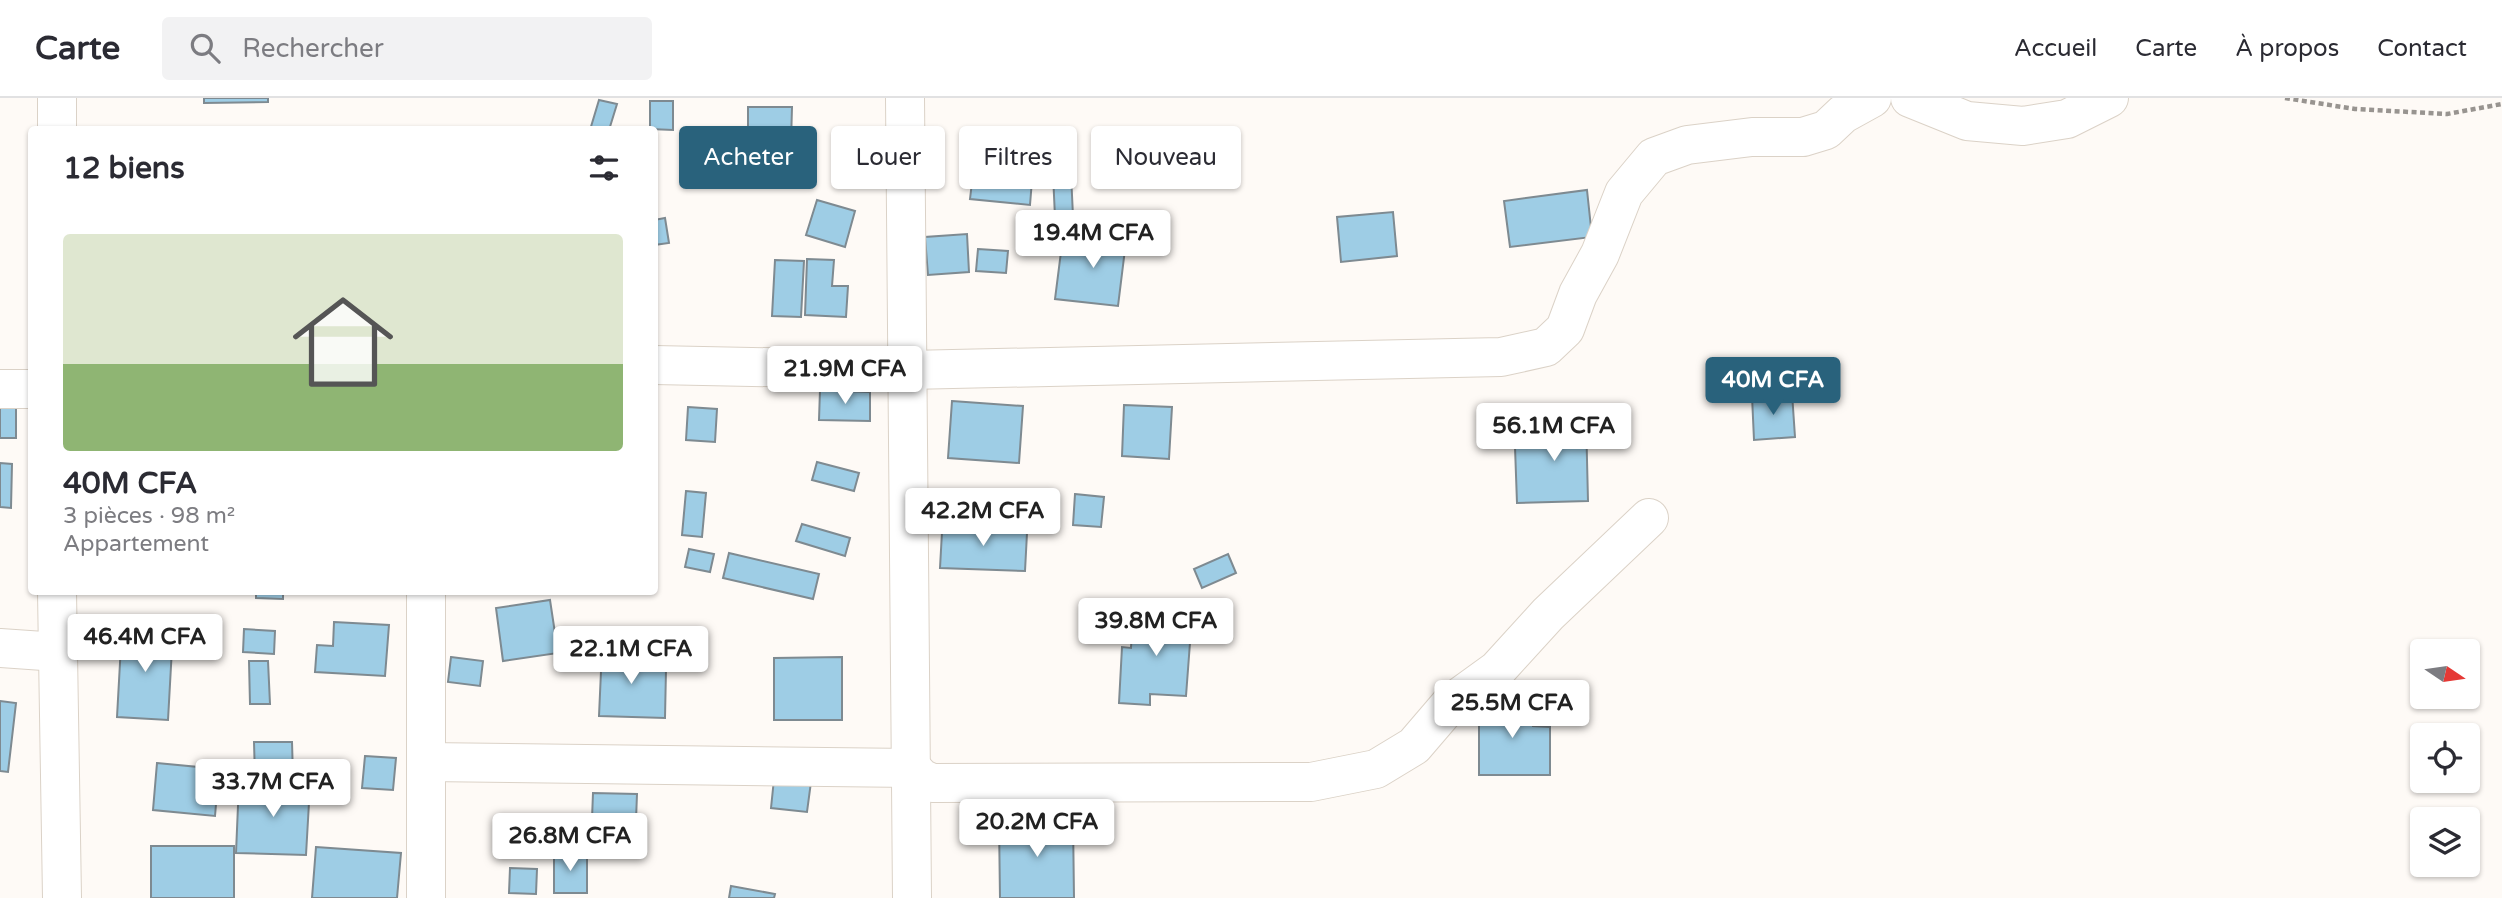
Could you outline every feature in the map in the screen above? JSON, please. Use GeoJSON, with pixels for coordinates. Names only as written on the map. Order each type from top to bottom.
{"type":"FeatureCollection","features":[{"type":"Feature","properties":{"kind":"street"},"geometry":{"type":"LineString","coordinates":[[57,98],[57,126]]}},
{"type":"Feature","properties":{"kind":"street"},"geometry":{"type":"LineString","coordinates":[[905,98],[912,898]]}},
{"type":"Feature","properties":{"kind":"street"},"geometry":{"type":"LineString","coordinates":[[658,365],[909,370],[1501,357],[1546,346],[1565,329],[1578,294],[1600,254],[1624,193],[1654,157],[1687,145],[1752,137],[1803,137],[1826,130],[1843,114],[1872,98]]}},
{"type":"Feature","properties":{"kind":"street"},"geometry":{"type":"LineString","coordinates":[[1910,98],[1967,121],[2023,126],[2067,119],[2109,98]]}},
{"type":"Feature","properties":{"kind":"street"},"geometry":{"type":"LineString","coordinates":[[0,389],[28,389]]}},
{"type":"Feature","properties":{"kind":"street"},"geometry":{"type":"LineString","coordinates":[[427,762],[912,768],[921,778],[932,783],[1311,782],[1376,769],[1413,746],[1450,704],[1497,670],[1548,614],[1648,518]]}},
{"type":"Feature","properties":{"kind":"street"},"geometry":{"type":"LineString","coordinates":[[57,595],[62,898]]}},
{"type":"Feature","properties":{"kind":"street"},"geometry":{"type":"LineString","coordinates":[[426,595],[426,898]]}},
{"type":"Feature","properties":{"kind":"street"},"geometry":{"type":"LineString","coordinates":[[0,648],[58,652]]}},
{"type":"Feature","properties":{"kind":"path"},"geometry":{"type":"LineString","coordinates":[[2285,98],[2355,109],[2447,114],[2502,104]]}},
{"type":"Feature","properties":{"kind":"building"},"geometry":{"type":"Polygon","coordinates":[[[204,98],[268,98],[268,102],[204,103],[204,98]]]}},
{"type":"Feature","properties":{"kind":"building"},"geometry":{"type":"Polygon","coordinates":[[[599,100],[617,104],[610,126],[591,126],[599,100]]]}},
{"type":"Feature","properties":{"kind":"building"},"geometry":{"type":"Polygon","coordinates":[[[650,101],[673,101],[673,130],[650,126],[650,101]]]}},
{"type":"Feature","properties":{"kind":"building"},"geometry":{"type":"Polygon","coordinates":[[[748,107],[792,107],[791,126],[748,126],[748,107]]]}},
{"type":"Feature","properties":{"kind":"building"},"geometry":{"type":"Polygon","coordinates":[[[971,189],[1031,189],[1030,205],[970,199],[971,189]]]}},
{"type":"Feature","properties":{"kind":"building"},"geometry":{"type":"Polygon","coordinates":[[[1054,189],[1072,189],[1073,216],[1055,217],[1054,189]]]}},
{"type":"Feature","properties":{"kind":"building"},"geometry":{"type":"Polygon","coordinates":[[[1587,190],[1592,237],[1510,247],[1504,201],[1587,190]]]}},
{"type":"Feature","properties":{"kind":"building"},"geometry":{"type":"Polygon","coordinates":[[[817,200],[855,211],[845,247],[806,235],[817,200]]]}},
{"type":"Feature","properties":{"kind":"building"},"geometry":{"type":"Polygon","coordinates":[[[1393,212],[1397,256],[1341,262],[1337,217],[1393,212]]]}},
{"type":"Feature","properties":{"kind":"building"},"geometry":{"type":"Polygon","coordinates":[[[665,218],[669,243],[658,244],[658,219],[665,218]]]}},
{"type":"Feature","properties":{"kind":"building"},"geometry":{"type":"Polygon","coordinates":[[[1092,229],[1127,233],[1118,306],[1055,299],[1062,244],[1090,247],[1092,229]]]}},
{"type":"Feature","properties":{"kind":"building"},"geometry":{"type":"Polygon","coordinates":[[[967,234],[969,272],[928,275],[925,237],[967,234]]]}},
{"type":"Feature","properties":{"kind":"building"},"geometry":{"type":"Polygon","coordinates":[[[978,249],[1008,251],[1006,273],[976,271],[978,249]]]}},
{"type":"Feature","properties":{"kind":"building"},"geometry":{"type":"Polygon","coordinates":[[[807,259],[834,260],[832,286],[848,286],[846,317],[805,315],[807,259]]]}},
{"type":"Feature","properties":{"kind":"building"},"geometry":{"type":"Polygon","coordinates":[[[775,260],[804,261],[801,317],[772,316],[775,260]]]}},
{"type":"Feature","properties":{"kind":"building"},"geometry":{"type":"Polygon","coordinates":[[[820,390],[870,392],[870,421],[819,420],[820,390]]]}},
{"type":"Feature","properties":{"kind":"building"},"geometry":{"type":"Polygon","coordinates":[[[1792,393],[1795,437],[1754,440],[1752,396],[1792,393]]]}},
{"type":"Feature","properties":{"kind":"building"},"geometry":{"type":"Polygon","coordinates":[[[952,401],[1023,406],[1019,463],[948,458],[952,401]]]}},
{"type":"Feature","properties":{"kind":"building"},"geometry":{"type":"Polygon","coordinates":[[[0,404],[16,404],[16,438],[0,438],[0,404]]]}},
{"type":"Feature","properties":{"kind":"building"},"geometry":{"type":"Polygon","coordinates":[[[1124,405],[1172,407],[1169,459],[1122,456],[1124,405]]]}},
{"type":"Feature","properties":{"kind":"building"},"geometry":{"type":"Polygon","coordinates":[[[688,407],[717,409],[715,442],[686,440],[688,407]]]}},
{"type":"Feature","properties":{"kind":"building"},"geometry":{"type":"Polygon","coordinates":[[[1586,418],[1588,501],[1517,503],[1515,447],[1534,446],[1533,419],[1586,418]]]}},
{"type":"Feature","properties":{"kind":"building"},"geometry":{"type":"Polygon","coordinates":[[[817,462],[859,473],[854,491],[812,480],[817,462]]]}},
{"type":"Feature","properties":{"kind":"building"},"geometry":{"type":"Polygon","coordinates":[[[0,463],[12,464],[11,508],[0,507],[0,463]]]}},
{"type":"Feature","properties":{"kind":"building"},"geometry":{"type":"Polygon","coordinates":[[[686,491],[706,493],[702,537],[682,535],[686,491]]]}},
{"type":"Feature","properties":{"kind":"building"},"geometry":{"type":"Polygon","coordinates":[[[1075,494],[1104,497],[1101,527],[1073,525],[1075,494]]]}},
{"type":"Feature","properties":{"kind":"building"},"geometry":{"type":"Polygon","coordinates":[[[962,513],[980,513],[980,531],[1027,533],[1025,571],[940,568],[942,532],[962,533],[962,513]]]}},
{"type":"Feature","properties":{"kind":"building"},"geometry":{"type":"Polygon","coordinates":[[[802,524],[850,538],[845,556],[796,541],[802,524]]]}},
{"type":"Feature","properties":{"kind":"building"},"geometry":{"type":"Polygon","coordinates":[[[689,549],[714,554],[710,572],[685,567],[689,549]]]}},
{"type":"Feature","properties":{"kind":"building"},"geometry":{"type":"Polygon","coordinates":[[[729,553],[819,574],[813,599],[723,578],[729,553]]]}},
{"type":"Feature","properties":{"kind":"building"},"geometry":{"type":"Polygon","coordinates":[[[1228,554],[1236,573],[1202,588],[1194,569],[1228,554]]]}},
{"type":"Feature","properties":{"kind":"building"},"geometry":{"type":"Polygon","coordinates":[[[256,595],[283,595],[283,599],[256,598],[256,595]]]}},
{"type":"Feature","properties":{"kind":"building"},"geometry":{"type":"Polygon","coordinates":[[[550,600],[558,653],[503,661],[496,608],[550,600]]]}},
{"type":"Feature","properties":{"kind":"building"},"geometry":{"type":"Polygon","coordinates":[[[1133,612],[1192,616],[1186,696],[1150,694],[1150,705],[1119,703],[1122,647],[1131,648],[1133,612]]]}},
{"type":"Feature","properties":{"kind":"building"},"geometry":{"type":"Polygon","coordinates":[[[334,622],[389,625],[385,676],[315,672],[317,645],[333,646],[334,622]]]}},
{"type":"Feature","properties":{"kind":"building"},"geometry":{"type":"Polygon","coordinates":[[[122,627],[173,630],[168,720],[117,717],[122,627]]]}},
{"type":"Feature","properties":{"kind":"building"},"geometry":{"type":"Polygon","coordinates":[[[244,629],[275,631],[274,654],[243,652],[244,629]]]}},
{"type":"Feature","properties":{"kind":"building"},"geometry":{"type":"Polygon","coordinates":[[[602,649],[644,651],[644,668],[666,669],[665,718],[599,716],[602,649]]]}},
{"type":"Feature","properties":{"kind":"building"},"geometry":{"type":"Polygon","coordinates":[[[451,657],[483,661],[480,686],[448,682],[451,657]]]}},
{"type":"Feature","properties":{"kind":"building"},"geometry":{"type":"Polygon","coordinates":[[[842,657],[842,720],[774,720],[774,658],[842,657]]]}},
{"type":"Feature","properties":{"kind":"building"},"geometry":{"type":"Polygon","coordinates":[[[249,661],[268,661],[270,704],[250,704],[249,661]]]}},
{"type":"Feature","properties":{"kind":"building"},"geometry":{"type":"Polygon","coordinates":[[[1479,700],[1533,701],[1533,726],[1550,727],[1550,775],[1479,775],[1479,700]]]}},
{"type":"Feature","properties":{"kind":"building"},"geometry":{"type":"Polygon","coordinates":[[[0,701],[16,703],[8,772],[0,771],[0,701]]]}},
{"type":"Feature","properties":{"kind":"building"},"geometry":{"type":"Polygon","coordinates":[[[254,742],[292,742],[293,776],[255,778],[254,742]]]}},
{"type":"Feature","properties":{"kind":"building"},"geometry":{"type":"Polygon","coordinates":[[[365,756],[396,758],[393,790],[362,788],[365,756]]]}},
{"type":"Feature","properties":{"kind":"building"},"geometry":{"type":"Polygon","coordinates":[[[157,763],[219,769],[215,816],[153,810],[157,763]]]}},
{"type":"Feature","properties":{"kind":"building"},"geometry":{"type":"Polygon","coordinates":[[[774,779],[811,782],[807,812],[771,808],[774,779]]]}},
{"type":"Feature","properties":{"kind":"building"},"geometry":{"type":"Polygon","coordinates":[[[239,782],[310,785],[306,855],[236,853],[239,782]]]}},
{"type":"Feature","properties":{"kind":"building"},"geometry":{"type":"Polygon","coordinates":[[[593,793],[637,794],[636,820],[592,819],[593,793]]]}},
{"type":"Feature","properties":{"kind":"building"},"geometry":{"type":"Polygon","coordinates":[[[1073,820],[1074,898],[1000,898],[999,821],[1073,820]]]}},
{"type":"Feature","properties":{"kind":"building"},"geometry":{"type":"Polygon","coordinates":[[[151,846],[234,846],[234,898],[151,898],[151,846]]]}},
{"type":"Feature","properties":{"kind":"building"},"geometry":{"type":"Polygon","coordinates":[[[316,847],[401,853],[397,898],[312,898],[316,847]]]}},
{"type":"Feature","properties":{"kind":"building"},"geometry":{"type":"Polygon","coordinates":[[[554,853],[587,853],[587,893],[554,893],[554,853]]]}},
{"type":"Feature","properties":{"kind":"building"},"geometry":{"type":"Polygon","coordinates":[[[510,868],[537,869],[536,894],[509,893],[510,868]]]}},
{"type":"Feature","properties":{"kind":"building"},"geometry":{"type":"Polygon","coordinates":[[[731,886],[775,894],[774,898],[729,898],[731,886]]]}}]}
